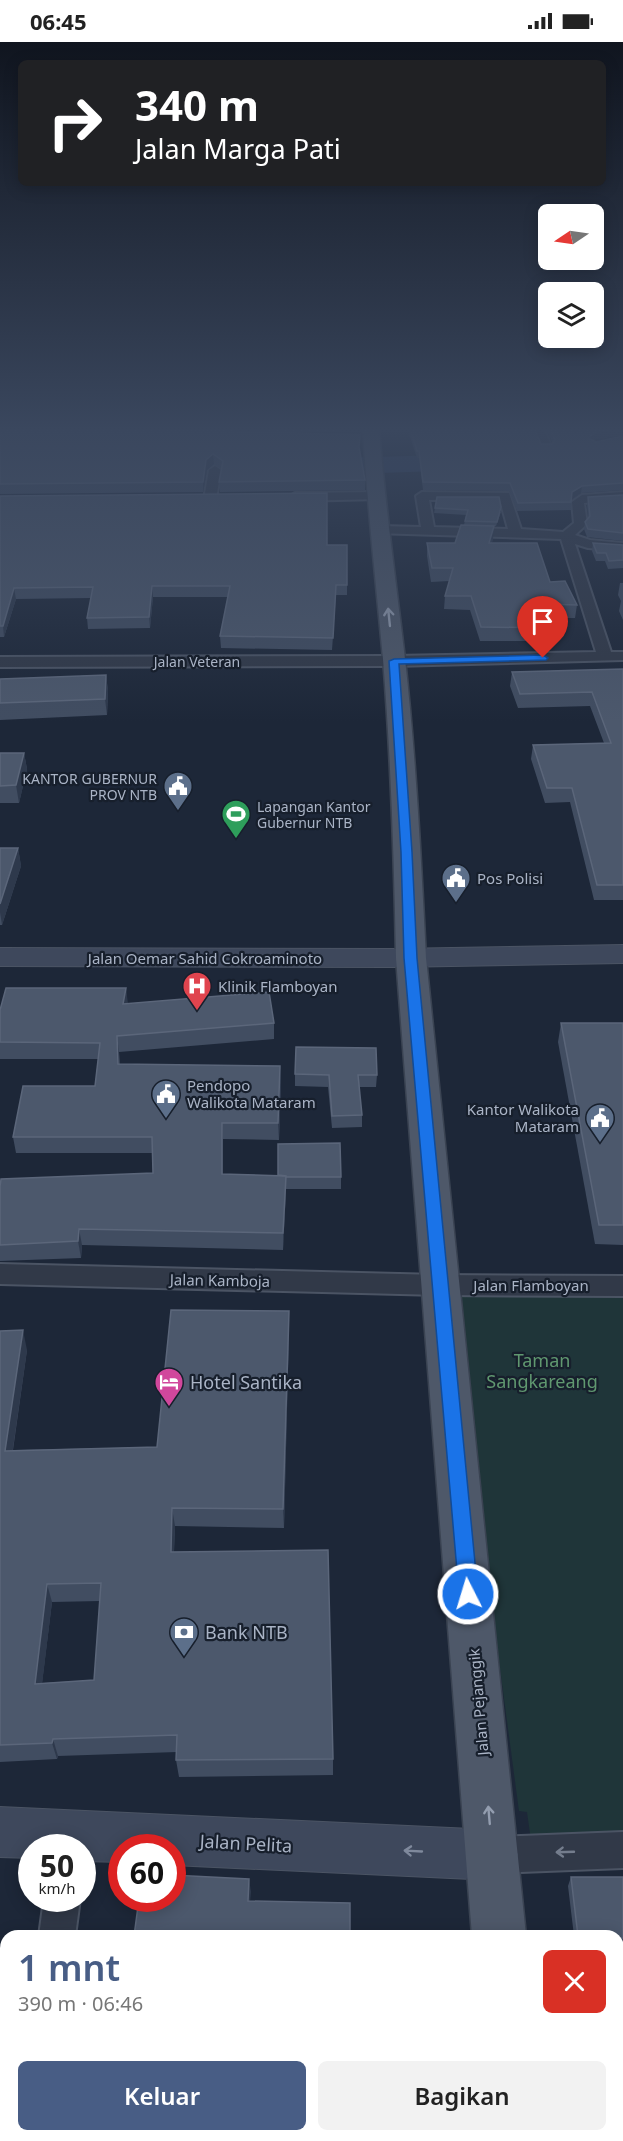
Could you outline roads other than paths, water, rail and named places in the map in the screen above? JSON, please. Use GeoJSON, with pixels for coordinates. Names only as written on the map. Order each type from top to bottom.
{"type":"FeatureCollection","features":[{"type":"Feature","properties":{"kind":"main road","name":"Jalan Pejanggik"},"geometry":{"type":"LineString","coordinates":[[380,526],[394,661],[407,852],[411,958],[499,1930]]}},
{"type":"Feature","properties":{"kind":"street"},"geometry":{"type":"LineString","coordinates":[[427,526],[428,531]]}},
{"type":"Feature","properties":{"kind":"street"},"geometry":{"type":"LineString","coordinates":[[513,526],[515,532]]}},
{"type":"Feature","properties":{"kind":"street"},"geometry":{"type":"LineString","coordinates":[[566,536],[579,526]]}},
{"type":"Feature","properties":{"kind":"street"},"geometry":{"type":"LineString","coordinates":[[380,530],[515,532],[566,536],[588,544],[623,547]]}},
{"type":"Feature","properties":{"kind":"street"},"geometry":{"type":"LineString","coordinates":[[566,536],[605,656]]}},
{"type":"Feature","properties":{"kind":"street","name":"Jalan Veteran"},"geometry":{"type":"LineString","coordinates":[[0,662],[394,661],[623,656]]}},
{"type":"Feature","properties":{"kind":"street","name":"Jalan Oemar Sahid Cokroaminoto"},"geometry":{"type":"LineString","coordinates":[[0,957],[411,958],[623,954]]}},
{"type":"Feature","properties":{"kind":"street","name":"Jalan Kamboja"},"geometry":{"type":"LineString","coordinates":[[0,1274],[439,1285]]}},
{"type":"Feature","properties":{"kind":"street","name":"Jalan Flamboyan"},"geometry":{"type":"LineString","coordinates":[[439,1285],[623,1286]]}},
{"type":"Feature","properties":{"kind":"street","name":"Jalan Pelita"},"geometry":{"type":"LineString","coordinates":[[0,1832],[18,1834]]}},
{"type":"Feature","properties":{"kind":"street","name":"Jalan Pelita"},"geometry":{"type":"LineString","coordinates":[[96,1842],[493,1855]]}},
{"type":"Feature","properties":{"kind":"street"},"geometry":{"type":"LineString","coordinates":[[493,1855],[623,1850]]}},
{"type":"Feature","properties":{"kind":"street"},"geometry":{"type":"LineString","coordinates":[[58,1930],[60,1912]]}},
{"type":"Feature","properties":{"kind":"place","name":"KANTOR GUBERNUR PROV NTB"},"geometry":{"type":"Point","coordinates":[178,812]}},
{"type":"Feature","properties":{"kind":"place","name":"Lapangan Kantor Gubernur NTB"},"geometry":{"type":"Point","coordinates":[236,840]}},
{"type":"Feature","properties":{"kind":"place","name":"Pos Polisi"},"geometry":{"type":"Point","coordinates":[456,904]}},
{"type":"Feature","properties":{"kind":"place","name":"Klinik Flamboyan"},"geometry":{"type":"Point","coordinates":[197,1012]}},
{"type":"Feature","properties":{"kind":"place","name":"Pendopo Walikota Mataram"},"geometry":{"type":"Point","coordinates":[166,1120]}},
{"type":"Feature","properties":{"kind":"place","name":"Kantor Walikota Mataram"},"geometry":{"type":"Point","coordinates":[600,1144]}},
{"type":"Feature","properties":{"kind":"place","name":"Hotel Santika"},"geometry":{"type":"Point","coordinates":[169,1408]}},
{"type":"Feature","properties":{"kind":"place","name":"Bank NTB"},"geometry":{"type":"Point","coordinates":[184,1658]}},
{"type":"Feature","properties":{"kind":"park label","name":"Taman Sangkareang"},"geometry":{"type":"Point","coordinates":[542,1370]}}]}
